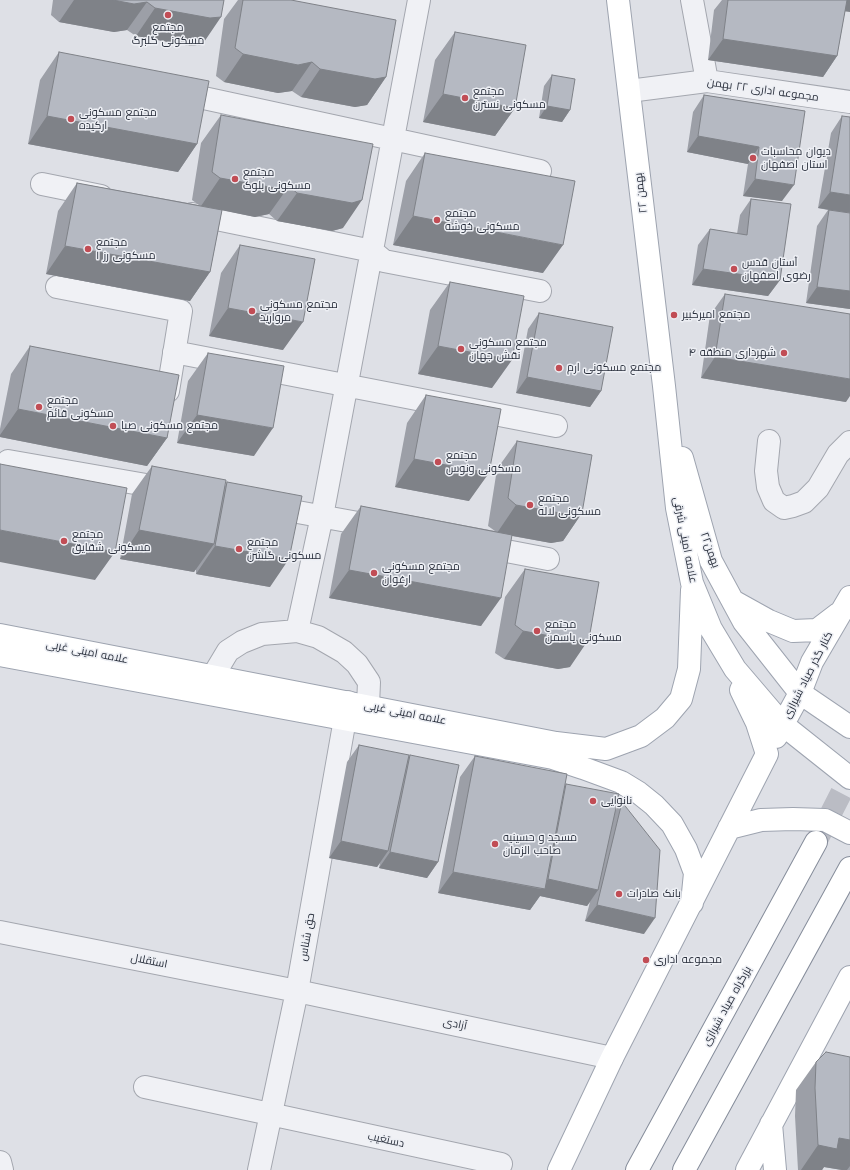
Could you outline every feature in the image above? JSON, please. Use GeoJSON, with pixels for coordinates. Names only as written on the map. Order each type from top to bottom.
{"type":"FeatureCollection","features":[{"type":"Feature","properties":{"kind":"main road","name":"۲۲ بهمن"},"geometry":{"type":"LineString","coordinates":[[618,0],[664,386]]}},
{"type":"Feature","properties":{"kind":"main road","name":"علامه امینی شرقی"},"geometry":{"type":"LineString","coordinates":[[664,386],[677,508],[692,583],[711,629],[735,669],[782,724],[850,778]]}},
{"type":"Feature","properties":{"kind":"main road","name":"۲۲بهمن"},"geometry":{"type":"LineString","coordinates":[[664,386],[694,504],[711,561],[744,622],[800,693]]}},
{"type":"Feature","properties":{"kind":"main road","name":"علامه امینی غربی"},"geometry":{"type":"LineString","coordinates":[[0,655],[354,709],[556,743],[606,749],[641,736],[656,726],[674,709],[680,699],[686,684],[689,669],[692,583]]}},
{"type":"Feature","properties":{"kind":"main road"},"geometry":{"type":"LineString","coordinates":[[733,601],[769,621],[793,631],[817,630],[848,608]]}},
{"type":"Feature","properties":{"kind":"main road","name":"کنار گذر صیاد شیرازی"},"geometry":{"type":"LineString","coordinates":[[558,1170],[612,1058],[782,724],[800,693],[812,662],[848,608]]}},
{"type":"Feature","properties":{"kind":"main road","name":"علامه امینی غربی"},"geometry":{"type":"LineString","coordinates":[[0,635],[214,676],[354,709],[553,758],[621,782],[654,805],[672,824],[679,836],[695,873],[692,903]]}},
{"type":"Feature","properties":{"kind":"main road"},"geometry":{"type":"LineString","coordinates":[[720,645],[757,723],[767,754]]}},
{"type":"Feature","properties":{"kind":"main road"},"geometry":{"type":"LineString","coordinates":[[800,693],[850,727]]}},
{"type":"Feature","properties":{"kind":"main road"},"geometry":{"type":"LineString","coordinates":[[729,828],[761,820],[825,820],[850,833]]}},
{"type":"Feature","properties":{"kind":"main road","name":"بزرگراه صیاد شیرازی"},"geometry":{"type":"LineString","coordinates":[[637,1170],[816,842]]}},
{"type":"Feature","properties":{"kind":"main road"},"geometry":{"type":"LineString","coordinates":[[684,1170],[850,868]]}},
{"type":"Feature","properties":{"kind":"main road"},"geometry":{"type":"LineString","coordinates":[[747,1170],[850,977]]}},
{"type":"Feature","properties":{"kind":"main road"},"geometry":{"type":"LineString","coordinates":[[771,1124],[775,1170]]}},
{"type":"Feature","properties":{"kind":"street"},"geometry":{"type":"LineString","coordinates":[[214,676],[228,651],[242,642],[262,634],[297,631],[322,516],[419,0]]}},
{"type":"Feature","properties":{"kind":"street"},"geometry":{"type":"LineString","coordinates":[[692,0],[707,81]]}},
{"type":"Feature","properties":{"kind":"street"},"geometry":{"type":"LineString","coordinates":[[390,34],[412,39]]}},
{"type":"Feature","properties":{"kind":"street","name":"مجموعه اداری ۲۲ بهمن"},"geometry":{"type":"LineString","coordinates":[[629,91],[707,81],[850,102]]}},
{"type":"Feature","properties":{"kind":"street"},"geometry":{"type":"LineString","coordinates":[[159,88],[540,171]]}},
{"type":"Feature","properties":{"kind":"street"},"geometry":{"type":"LineString","coordinates":[[42,184],[119,200]]}},
{"type":"Feature","properties":{"kind":"street"},"geometry":{"type":"LineString","coordinates":[[172,210],[372,251],[384,261],[540,291]]}},
{"type":"Feature","properties":{"kind":"street"},"geometry":{"type":"LineString","coordinates":[[57,287],[181,311],[168,391],[138,386]]}},
{"type":"Feature","properties":{"kind":"street"},"geometry":{"type":"LineString","coordinates":[[174,352],[556,426]]}},
{"type":"Feature","properties":{"kind":"street"},"geometry":{"type":"LineString","coordinates":[[769,441],[766,471],[768,487],[774,501],[784,508],[804,502],[818,488],[838,454],[850,442]]}},
{"type":"Feature","properties":{"kind":"street"},"geometry":{"type":"LineString","coordinates":[[8,461],[188,493]]}},
{"type":"Feature","properties":{"kind":"street"},"geometry":{"type":"LineString","coordinates":[[251,504],[400,531]]}},
{"type":"Feature","properties":{"kind":"street"},"geometry":{"type":"LineString","coordinates":[[462,543],[548,559]]}},
{"type":"Feature","properties":{"kind":"street","name":"حق شناس"},"geometry":{"type":"LineString","coordinates":[[259,1170],[298,991],[354,709],[369,682],[357,664],[344,652],[318,637],[297,631]]}},
{"type":"Feature","properties":{"kind":"street","name":"استقلال"},"geometry":{"type":"LineString","coordinates":[[0,932],[298,991]]}},
{"type":"Feature","properties":{"kind":"street","name":"آزادی"},"geometry":{"type":"LineString","coordinates":[[298,991],[612,1058]]}},
{"type":"Feature","properties":{"kind":"street","name":"دستغیب"},"geometry":{"type":"LineString","coordinates":[[144,1087],[501,1164]]}},
{"type":"Feature","properties":{"kind":"street"},"geometry":{"type":"LineString","coordinates":[[0,1162],[2,1170]]}},
{"type":"Feature","properties":{"kind":"building"},"geometry":{"type":"Polygon","coordinates":[[[113,0],[224,0],[221,17],[210,18],[155,8],[147,2],[134,4],[113,0]]]}},
{"type":"Feature","properties":{"kind":"building"},"geometry":{"type":"Polygon","coordinates":[[[243,0],[291,0],[396,20],[386,77],[375,79],[320,69],[312,62],[298,65],[243,54],[235,48],[243,0]]]}},
{"type":"Feature","properties":{"kind":"building"},"geometry":{"type":"Polygon","coordinates":[[[728,0],[847,0],[837,56],[723,39],[728,0]]]}},
{"type":"Feature","properties":{"kind":"building"},"geometry":{"type":"Polygon","coordinates":[[[455,32],[526,45],[515,108],[443,94],[455,32]]]}},
{"type":"Feature","properties":{"kind":"building"},"geometry":{"type":"Polygon","coordinates":[[[59,52],[209,81],[197,144],[47,116],[59,52]]]}},
{"type":"Feature","properties":{"kind":"building"},"geometry":{"type":"Polygon","coordinates":[[[552,75],[575,79],[570,110],[547,106],[552,75]]]}},
{"type":"Feature","properties":{"kind":"building"},"geometry":{"type":"Polygon","coordinates":[[[704,95],[805,111],[794,185],[755,179],[759,147],[698,136],[704,95]]]}},
{"type":"Feature","properties":{"kind":"building"},"geometry":{"type":"Polygon","coordinates":[[[221,115],[373,144],[362,200],[352,203],[297,193],[289,186],[275,188],[220,178],[212,172],[221,115]]]}},
{"type":"Feature","properties":{"kind":"building"},"geometry":{"type":"Polygon","coordinates":[[[842,116],[850,117],[850,195],[830,192],[842,116]]]}},
{"type":"Feature","properties":{"kind":"building"},"geometry":{"type":"Polygon","coordinates":[[[425,153],[575,181],[563,245],[413,216],[425,153]]]}},
{"type":"Feature","properties":{"kind":"building"},"geometry":{"type":"Polygon","coordinates":[[[77,183],[222,210],[210,272],[65,246],[77,183]]]}},
{"type":"Feature","properties":{"kind":"building","name":"آستان قدس رضوی اصفهان"},"geometry":{"type":"Polygon","coordinates":[[[751,199],[791,204],[780,280],[703,269],[710,229],[747,235],[751,199]]]}},
{"type":"Feature","properties":{"kind":"building"},"geometry":{"type":"Polygon","coordinates":[[[829,210],[850,213],[850,291],[817,287],[829,210]]]}},
{"type":"Feature","properties":{"kind":"building"},"geometry":{"type":"Polygon","coordinates":[[[240,245],[315,259],[303,322],[228,308],[240,245]]]}},
{"type":"Feature","properties":{"kind":"building"},"geometry":{"type":"Polygon","coordinates":[[[450,282],[524,296],[512,360],[438,346],[450,282]]]}},
{"type":"Feature","properties":{"kind":"building"},"geometry":{"type":"Polygon","coordinates":[[[725,294],[850,314],[850,379],[715,357],[725,294]]]}},
{"type":"Feature","properties":{"kind":"building","name":"مجتمع مسکونی ارم"},"geometry":{"type":"Polygon","coordinates":[[[539,313],[613,327],[601,391],[527,377],[539,313]]]}},
{"type":"Feature","properties":{"kind":"building"},"geometry":{"type":"Polygon","coordinates":[[[30,346],[179,375],[167,438],[18,409],[30,346]]]}},
{"type":"Feature","properties":{"kind":"building"},"geometry":{"type":"Polygon","coordinates":[[[208,353],[284,366],[273,428],[197,415],[208,353]]]}},
{"type":"Feature","properties":{"kind":"building"},"geometry":{"type":"Polygon","coordinates":[[[426,395],[501,409],[489,473],[414,459],[426,395]]]}},
{"type":"Feature","properties":{"kind":"building"},"geometry":{"type":"Polygon","coordinates":[[[517,441],[592,455],[582,513],[571,515],[516,505],[508,498],[517,441]]]}},
{"type":"Feature","properties":{"kind":"building"},"geometry":{"type":"Polygon","coordinates":[[[0,464],[127,488],[115,552],[0,530],[0,464]]]}},
{"type":"Feature","properties":{"kind":"building"},"geometry":{"type":"Polygon","coordinates":[[[152,466],[226,480],[214,544],[139,530],[152,466]]]}},
{"type":"Feature","properties":{"kind":"building"},"geometry":{"type":"Polygon","coordinates":[[[227,482],[302,496],[289,559],[215,546],[227,482]]]}},
{"type":"Feature","properties":{"kind":"building"},"geometry":{"type":"Polygon","coordinates":[[[361,506],[512,535],[501,598],[349,570],[361,506]]]}},
{"type":"Feature","properties":{"kind":"building"},"geometry":{"type":"Polygon","coordinates":[[[525,569],[599,582],[589,639],[578,641],[523,631],[515,625],[525,569]]]}},
{"type":"Feature","properties":{"kind":"building"},"geometry":{"type":"Polygon","coordinates":[[[359,745],[409,755],[388,851],[341,841],[359,745]]]}},
{"type":"Feature","properties":{"kind":"building"},"geometry":{"type":"Polygon","coordinates":[[[410,755],[459,765],[438,862],[390,852],[410,755]]]}},
{"type":"Feature","properties":{"kind":"building","name":"مسجد و حسینیه صاحب الزمان"},"geometry":{"type":"Polygon","coordinates":[[[475,756],[567,774],[545,889],[453,872],[475,756]]]}},
{"type":"Feature","properties":{"kind":"building"},"geometry":{"type":"Polygon","coordinates":[[[566,784],[619,794],[598,890],[548,879],[566,784]]]}},
{"type":"Feature","properties":{"kind":"building","name":"بانک صادرات"},"geometry":{"type":"Polygon","coordinates":[[[622,802],[660,850],[655,918],[597,905],[622,802]]]}},
{"type":"Feature","properties":{"kind":"building"},"geometry":{"type":"Polygon","coordinates":[[[826,1052],[850,1057],[850,1140],[839,1138],[837,1149],[818,1145],[815,1088],[816,1062],[826,1052]]]}},
{"type":"Feature","properties":{"kind":"tunnel"},"geometry":{"type":"LineString","coordinates":[[816,842],[850,776]]}},
{"type":"Feature","properties":{"kind":"place","name":"مجتمع مسکونی گلبرگ"},"geometry":{"type":"Point","coordinates":[168,15]}},
{"type":"Feature","properties":{"kind":"place","name":"مجتمع مسکونی نسترن"},"geometry":{"type":"Point","coordinates":[465,98]}},
{"type":"Feature","properties":{"kind":"place","name":"مجتمع مسکونی ارکیده"},"geometry":{"type":"Point","coordinates":[71,119]}},
{"type":"Feature","properties":{"kind":"place","name":"دیوان محاسبات استان اصفهان"},"geometry":{"type":"Point","coordinates":[753,158]}},
{"type":"Feature","properties":{"kind":"place","name":"مجتمع مسکونی بلوک"},"geometry":{"type":"Point","coordinates":[235,179]}},
{"type":"Feature","properties":{"kind":"place","name":"مجتمع مسکونی خوشه"},"geometry":{"type":"Point","coordinates":[437,220]}},
{"type":"Feature","properties":{"kind":"place","name":"مجتمع مسکونی رز ۱"},"geometry":{"type":"Point","coordinates":[88,249]}},
{"type":"Feature","properties":{"kind":"place","name":"آستان قدس رضوی اصفهان"},"geometry":{"type":"Point","coordinates":[734,269]}},
{"type":"Feature","properties":{"kind":"place","name":"مجتمع مسکونی مروارید"},"geometry":{"type":"Point","coordinates":[252,311]}},
{"type":"Feature","properties":{"kind":"place","name":"مجتمع امیرکبیر"},"geometry":{"type":"Point","coordinates":[674,315]}},
{"type":"Feature","properties":{"kind":"place","name":"مجتمع مسکونی نقش جهان"},"geometry":{"type":"Point","coordinates":[461,349]}},
{"type":"Feature","properties":{"kind":"place","name":"شهرداری منطقه ۴"},"geometry":{"type":"Point","coordinates":[784,353]}},
{"type":"Feature","properties":{"kind":"place","name":"مجتمع مسکونی ارم"},"geometry":{"type":"Point","coordinates":[559,368]}},
{"type":"Feature","properties":{"kind":"place","name":"مجتمع مسکونی قائم"},"geometry":{"type":"Point","coordinates":[39,407]}},
{"type":"Feature","properties":{"kind":"place","name":"مجتمع مسکونی صبا"},"geometry":{"type":"Point","coordinates":[113,426]}},
{"type":"Feature","properties":{"kind":"place","name":"مجتمع مسکونی ونوس"},"geometry":{"type":"Point","coordinates":[438,462]}},
{"type":"Feature","properties":{"kind":"place","name":"مجتمع مسکونی لاله"},"geometry":{"type":"Point","coordinates":[530,505]}},
{"type":"Feature","properties":{"kind":"place","name":"مجتمع مسکونی شقایق"},"geometry":{"type":"Point","coordinates":[64,541]}},
{"type":"Feature","properties":{"kind":"place","name":"مجتمع مسکونی گلشن"},"geometry":{"type":"Point","coordinates":[239,549]}},
{"type":"Feature","properties":{"kind":"place","name":"مجتمع مسکونی ارغوان"},"geometry":{"type":"Point","coordinates":[374,573]}},
{"type":"Feature","properties":{"kind":"place","name":"مجتمع مسکونی یاسمن"},"geometry":{"type":"Point","coordinates":[537,631]}},
{"type":"Feature","properties":{"kind":"place","name":"نانوایی"},"geometry":{"type":"Point","coordinates":[593,801]}},
{"type":"Feature","properties":{"kind":"place","name":"مسجد و حسینیه صاحب الزمان"},"geometry":{"type":"Point","coordinates":[495,844]}},
{"type":"Feature","properties":{"kind":"place","name":"بانک صادرات"},"geometry":{"type":"Point","coordinates":[619,894]}},
{"type":"Feature","properties":{"kind":"place","name":"مجموعه اداری"},"geometry":{"type":"Point","coordinates":[646,960]}}]}
